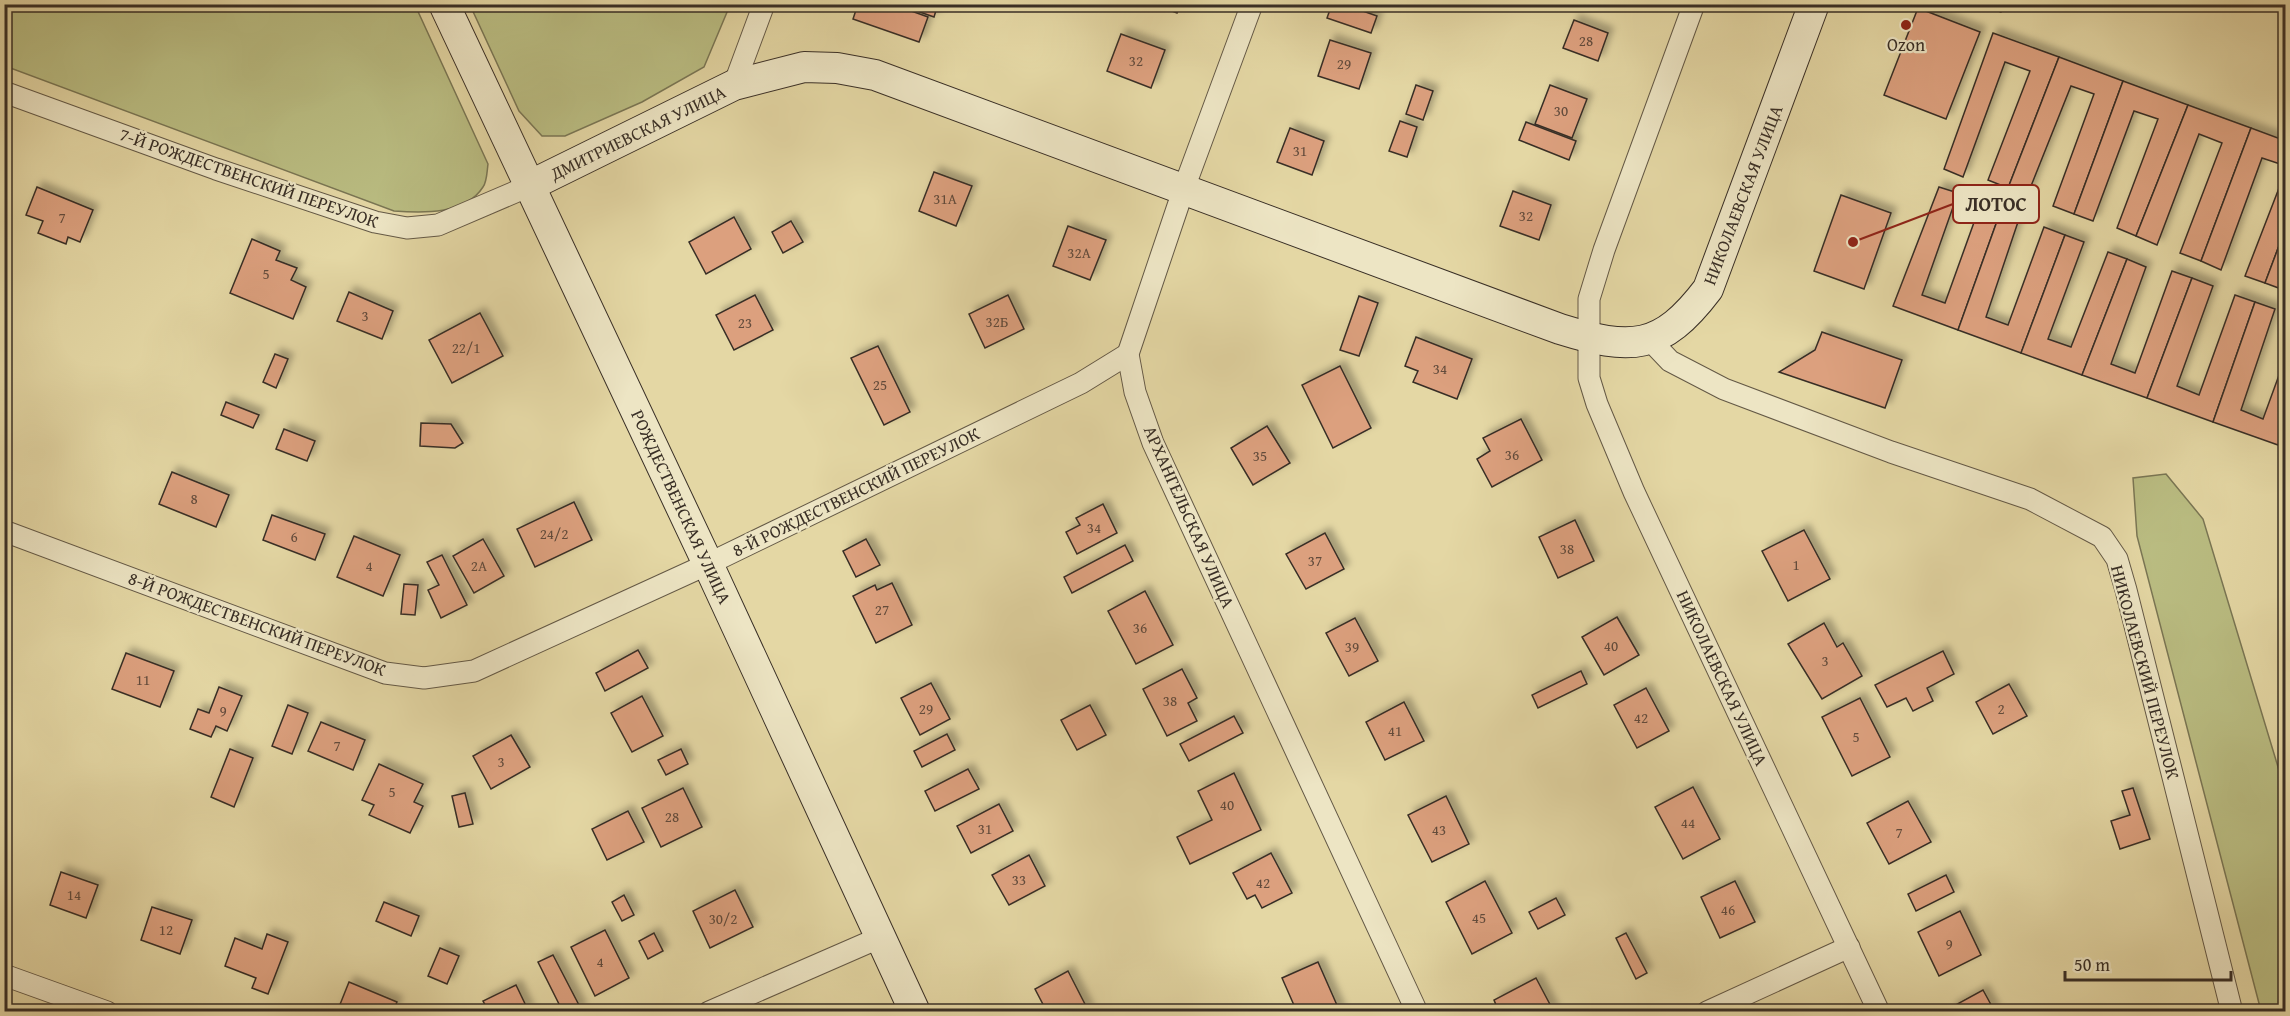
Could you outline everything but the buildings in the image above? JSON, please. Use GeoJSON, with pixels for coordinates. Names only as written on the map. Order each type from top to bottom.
{"type":"FeatureCollection","features":[{"type":"Feature","properties":{"kind":"main road","name":"РОЖДЕСТВЕНСКАЯ УЛИЦА"},"geometry":{"type":"LineString","coordinates":[[444,4],[708,564],[915,1011]]}},
{"type":"Feature","properties":{"kind":"main road","name":"НИКОЛАЕВСКАЯ УЛИЦА"},"geometry":{"type":"LineString","coordinates":[[1589,338],[1627,345],[1650,340],[1672,328],[1691,312],[1708,289],[1814,4]]}},
{"type":"Feature","properties":{"kind":"main road"},"geometry":{"type":"LineString","coordinates":[[734,85],[804,67],[837,68],[875,75],[1589,338]]}},
{"type":"Feature","properties":{"kind":"main road","name":"ДМИТРИЕВСКАЯ УЛИЦА"},"geometry":{"type":"LineString","coordinates":[[529,186],[734,85]]}},
{"type":"Feature","properties":{"kind":"street","name":"ДМИТРИЕВСКАЯ УЛИЦА"},"geometry":{"type":"LineString","coordinates":[[734,85],[764,4]]}},
{"type":"Feature","properties":{"kind":"street","name":"АРХАНГЕЛЬСКАЯ УЛИЦА"},"geometry":{"type":"LineString","coordinates":[[1252,4],[1184,188],[1128,354],[1135,392],[1153,443],[1417,1011]]}},
{"type":"Feature","properties":{"kind":"street","name":"НИКОЛАЕВСКАЯ УЛИЦА"},"geometry":{"type":"LineString","coordinates":[[1694,4],[1604,250],[1589,299],[1589,378],[1597,404],[1634,492],[1879,1011]]}},
{"type":"Feature","properties":{"kind":"street","name":"7-Й РОЖДЕСТВЕНСКИЙ ПЕРЕУЛОК"},"geometry":{"type":"LineString","coordinates":[[4,92],[216,169],[375,222],[406,228],[438,225],[529,186]]}},
{"type":"Feature","properties":{"kind":"street","name":"НИКОЛАЕВСКИЙ ПЕРЕУЛОК"},"geometry":{"type":"LineString","coordinates":[[1650,340],[1670,361],[1724,389],[1891,452],[2030,499],[2102,537],[2117,560],[2127,590],[2232,1011]]}},
{"type":"Feature","properties":{"kind":"street","name":"8-Й РОЖДЕСТВЕНСКИЙ ПЕРЕУЛОК"},"geometry":{"type":"LineString","coordinates":[[4,531],[385,673],[424,678],[474,671],[708,564],[1081,383],[1128,354]]}},
{"type":"Feature","properties":{"kind":"street"},"geometry":{"type":"LineString","coordinates":[[709,1011],[881,937]]}},
{"type":"Feature","properties":{"kind":"street"},"geometry":{"type":"LineString","coordinates":[[1707,1011],[1849,947]]}},
{"type":"Feature","properties":{"kind":"street"},"geometry":{"type":"LineString","coordinates":[[4,975],[107,1011]]}},
{"type":"Feature","properties":{"kind":"green space"},"geometry":{"type":"Polygon","coordinates":[[[4,5],[415,5],[488,164],[485,182],[475,196],[455,207],[430,212],[394,211],[5,66],[4,5]]]}},
{"type":"Feature","properties":{"kind":"green space"},"geometry":{"type":"Polygon","coordinates":[[[470,5],[730,5],[704,67],[642,102],[565,136],[542,136],[519,111],[470,5]]]}},
{"type":"Feature","properties":{"kind":"green space"},"geometry":{"type":"Polygon","coordinates":[[[2166,474],[2203,519],[2285,790],[2285,1011],[2261,1011],[2137,536],[2133,478],[2166,474]]]}},
{"type":"Feature","properties":{"kind":"tram line"},"geometry":{"type":"LineString","coordinates":[[1980,4],[2001,12]]}},
{"type":"Feature","properties":{"kind":"place","name":"Ozon"},"geometry":{"type":"Point","coordinates":[1906,25]}},
{"type":"Feature","properties":{"kind":"place","name":"ЛОТОС"},"geometry":{"type":"Point","coordinates":[1853,242]}}]}
